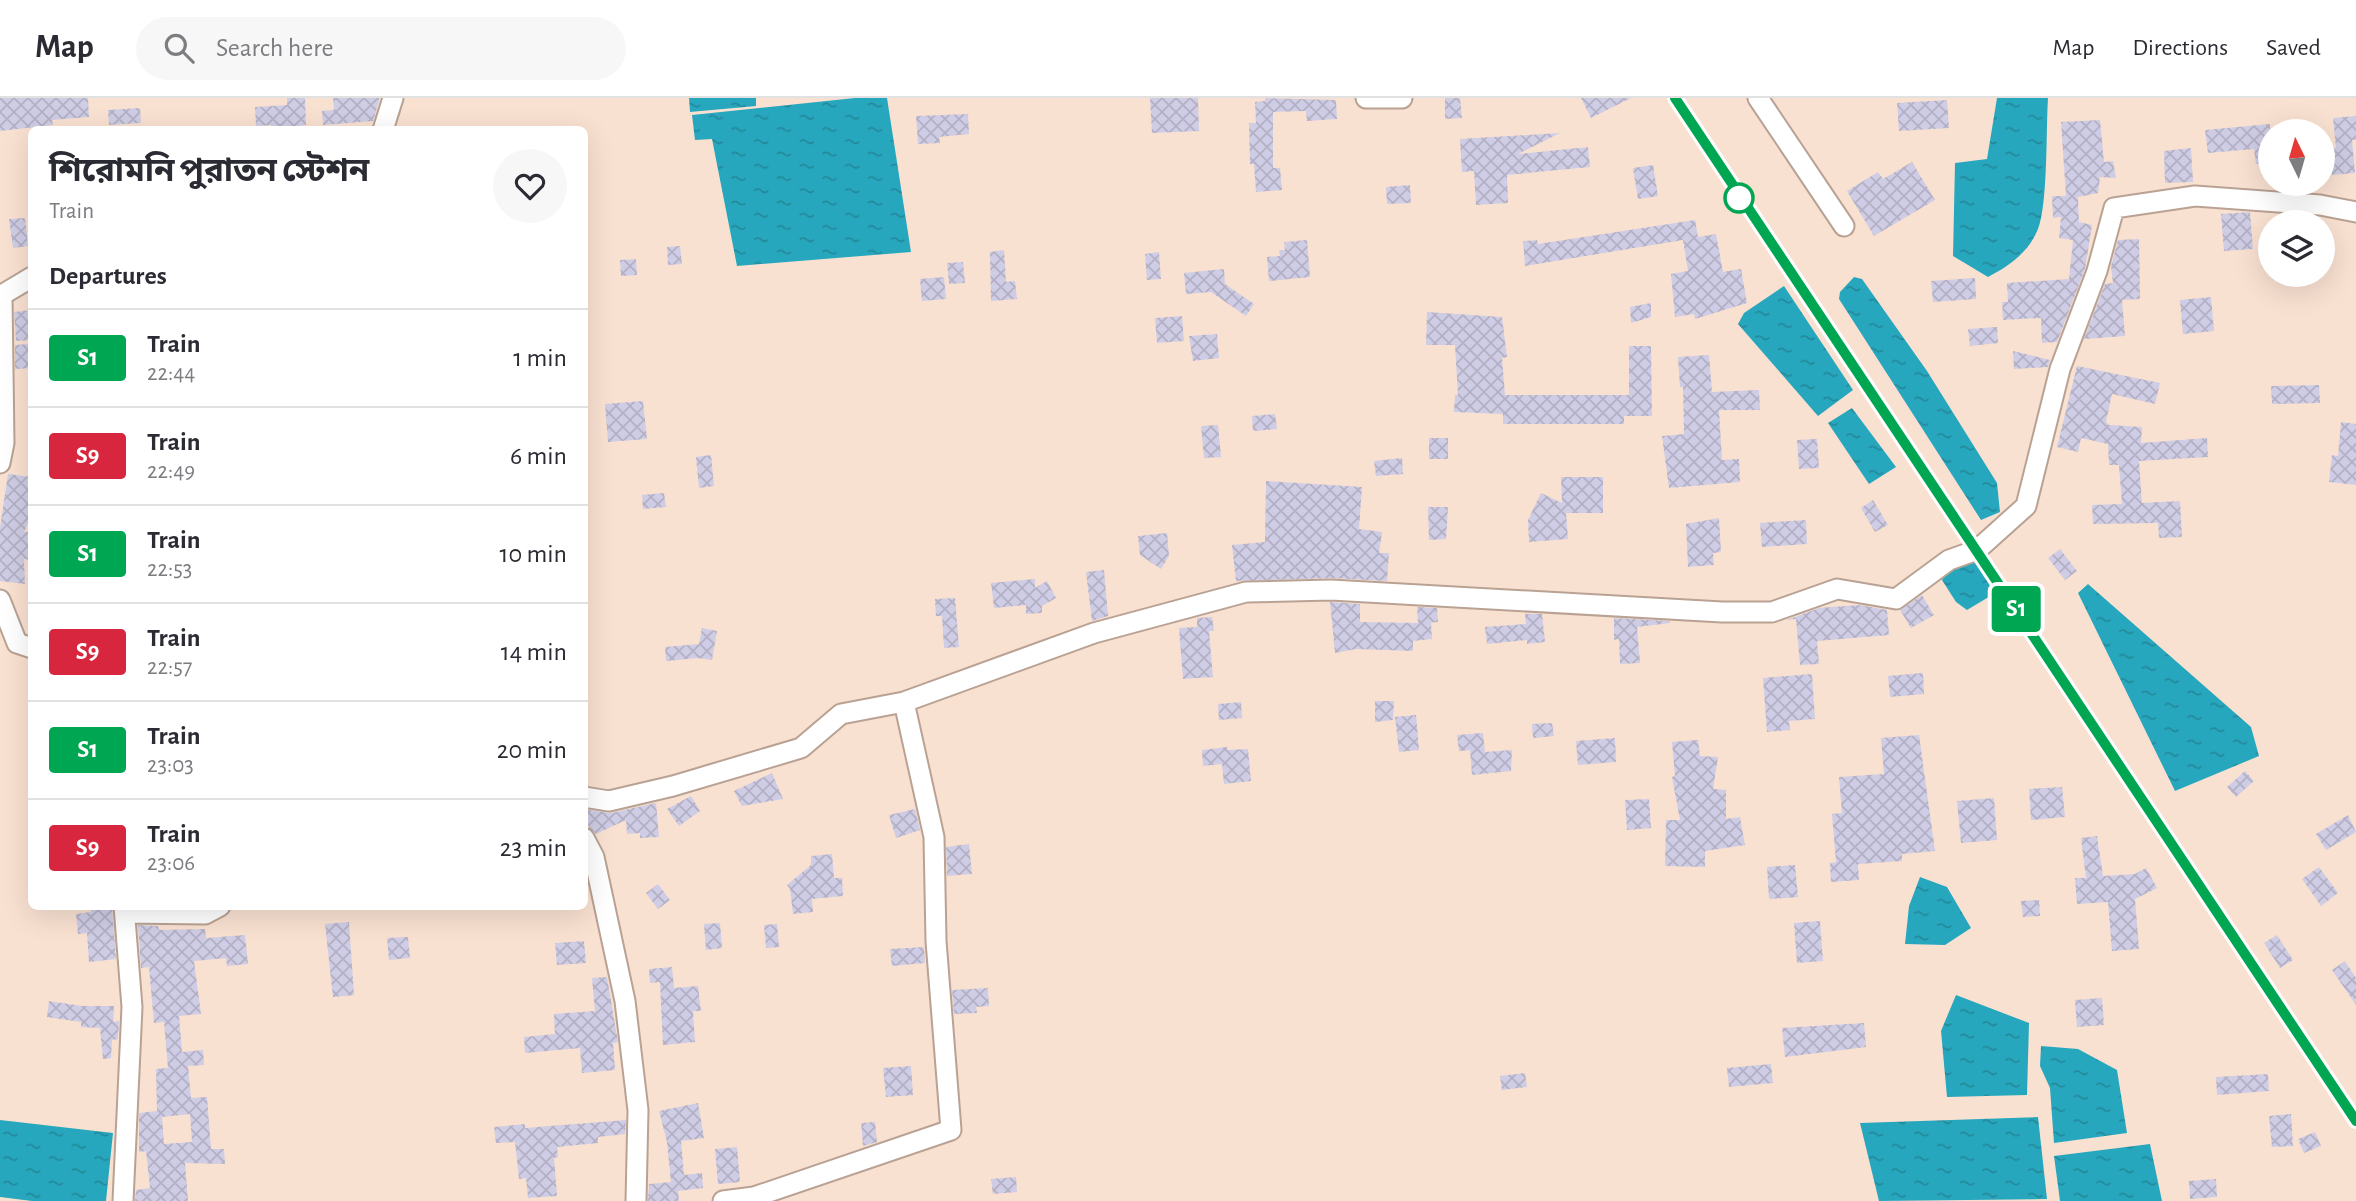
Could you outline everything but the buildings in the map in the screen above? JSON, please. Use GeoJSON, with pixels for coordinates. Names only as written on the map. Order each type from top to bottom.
{"type":"FeatureCollection","features":[{"type":"Feature","properties":{"kind":"street"},"geometry":{"type":"LineString","coordinates":[[384,126],[393,98]]}},
{"type":"Feature","properties":{"kind":"street"},"geometry":{"type":"LineString","coordinates":[[1366,98],[1402,98]]}},
{"type":"Feature","properties":{"kind":"street"},"geometry":{"type":"LineString","coordinates":[[1758,98],[1844,226]]}},
{"type":"Feature","properties":{"kind":"street"},"geometry":{"type":"LineString","coordinates":[[588,798],[609,801],[699,779],[801,748],[841,714],[904,702],[1094,633],[1246,592],[1331,590],[1722,612],[1772,612],[1837,589],[1896,599],[1949,560],[1977,550],[2026,506],[2060,369],[2097,271],[2114,208],[2195,196],[2320,205],[2356,212]]}},
{"type":"Feature","properties":{"kind":"street"},"geometry":{"type":"LineString","coordinates":[[0,463],[4,443],[1,295],[28,279]]}},
{"type":"Feature","properties":{"kind":"street"},"geometry":{"type":"LineString","coordinates":[[0,600],[18,643],[28,647]]}},
{"type":"Feature","properties":{"kind":"street"},"geometry":{"type":"LineString","coordinates":[[723,1201],[754,1199],[951,1130],[936,941],[934,837],[904,702]]}},
{"type":"Feature","properties":{"kind":"street"},"geometry":{"type":"LineString","coordinates":[[588,846],[594,857],[625,1001],[638,1110],[636,1201]]}},
{"type":"Feature","properties":{"kind":"street"},"geometry":{"type":"LineString","coordinates":[[123,1201],[132,1007],[125,910],[205,914],[212,910]]}},
{"type":"Feature","properties":{"kind":"water"},"geometry":{"type":"Polygon","coordinates":[[[689,98],[756,98],[756,106],[690,112],[689,98]]]}},
{"type":"Feature","properties":{"kind":"water"},"geometry":{"type":"Polygon","coordinates":[[[855,98],[887,98],[911,252],[737,266],[712,139],[695,140],[692,115],[855,98]]]}},
{"type":"Feature","properties":{"kind":"water"},"geometry":{"type":"Polygon","coordinates":[[[1997,98],[2048,98],[2046,165],[2044,202],[2034,237],[2017,258],[1988,277],[1953,256],[1955,163],[1987,159],[1997,98]]]}},
{"type":"Feature","properties":{"kind":"water"},"geometry":{"type":"Polygon","coordinates":[[[1854,277],[1862,279],[1927,371],[1997,483],[2000,512],[1981,520],[1839,299],[1840,292],[1854,277]]]}},
{"type":"Feature","properties":{"kind":"water"},"geometry":{"type":"Polygon","coordinates":[[[1784,286],[1853,390],[1818,416],[1738,324],[1744,313],[1784,286]]]}},
{"type":"Feature","properties":{"kind":"water"},"geometry":{"type":"Polygon","coordinates":[[[1852,408],[1896,467],[1869,484],[1828,423],[1852,408]]]}},
{"type":"Feature","properties":{"kind":"water"},"geometry":{"type":"Polygon","coordinates":[[[1977,561],[1984,566],[1999,587],[1997,592],[1967,610],[1956,602],[1942,580],[1957,566],[1977,561]]]}},
{"type":"Feature","properties":{"kind":"water"},"geometry":{"type":"Polygon","coordinates":[[[2088,584],[2251,727],[2259,756],[2175,791],[2078,593],[2088,584]]]}},
{"type":"Feature","properties":{"kind":"water"},"geometry":{"type":"Polygon","coordinates":[[[1920,877],[1947,887],[1971,928],[1945,945],[1905,944],[1909,906],[1920,877]]]}},
{"type":"Feature","properties":{"kind":"water"},"geometry":{"type":"Polygon","coordinates":[[[1956,995],[2029,1023],[2027,1095],[1947,1097],[1941,1031],[1956,995]]]}},
{"type":"Feature","properties":{"kind":"water"},"geometry":{"type":"Polygon","coordinates":[[[2041,1046],[2078,1049],[2117,1070],[2127,1133],[2054,1143],[2050,1088],[2040,1066],[2041,1046]]]}},
{"type":"Feature","properties":{"kind":"water"},"geometry":{"type":"Polygon","coordinates":[[[2038,1117],[2047,1199],[1879,1201],[1860,1123],[2038,1117]]]}},
{"type":"Feature","properties":{"kind":"water"},"geometry":{"type":"Polygon","coordinates":[[[0,1120],[113,1133],[106,1201],[32,1201],[0,1197],[0,1120]]]}},
{"type":"Feature","properties":{"kind":"water"},"geometry":{"type":"Polygon","coordinates":[[[2150,1144],[2162,1201],[2060,1201],[2054,1156],[2150,1144]]]}},
{"type":"Feature","properties":{"kind":"railway"},"geometry":{"type":"LineString","coordinates":[[1675,98],[2356,1120]]}},
{"type":"Feature","properties":{"kind":"train","name":"S1"},"geometry":{"type":"LineString","coordinates":[[1675,98],[1727,180],[1977,550],[2356,1121]]}}]}
